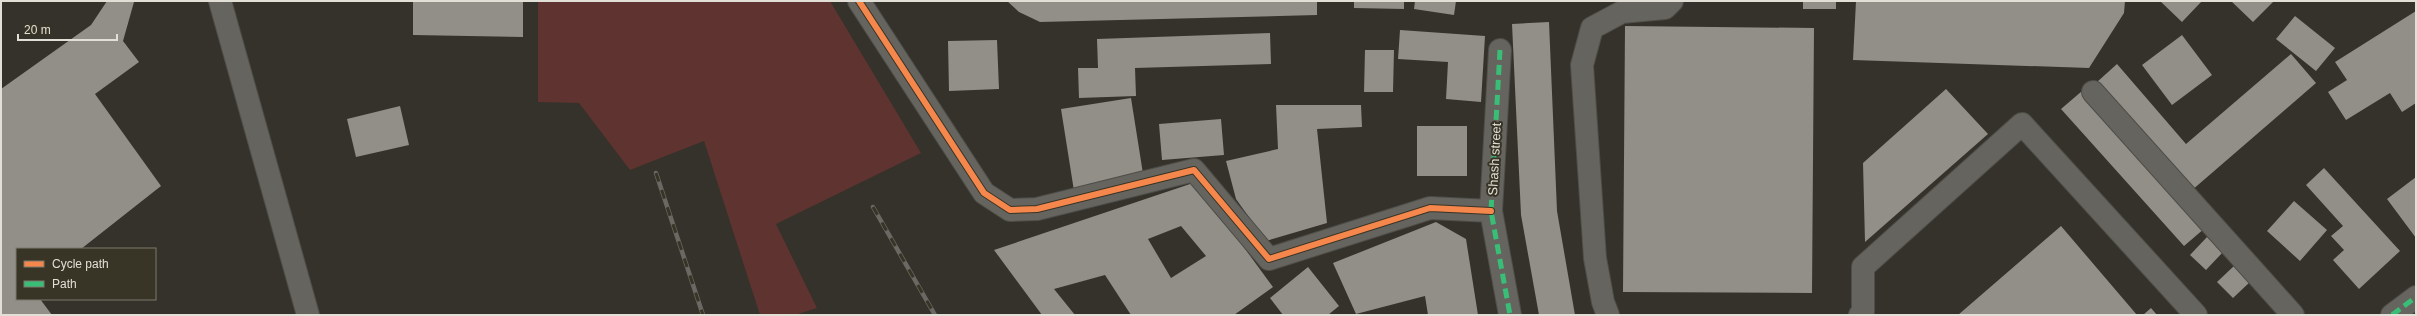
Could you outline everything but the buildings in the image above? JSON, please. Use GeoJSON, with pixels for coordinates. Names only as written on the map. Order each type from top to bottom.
{"type":"FeatureCollection","features":[{"type":"Feature","properties":{"kind":"street"},"geometry":{"type":"LineString","coordinates":[[220,1],[308,315]]}},
{"type":"Feature","properties":{"kind":"street"},"geometry":{"type":"LineString","coordinates":[[860,1],[984,193],[1010,210],[1037,209],[1194,170],[1269,259],[1430,208],[1491,211]]}},
{"type":"Feature","properties":{"kind":"street"},"geometry":{"type":"LineString","coordinates":[[1608,315],[1603,302],[1595,258],[1582,65],[1592,28],[1622,12],[1665,8],[1672,1]]}},
{"type":"Feature","properties":{"kind":"street","name":"Shash street"},"geometry":{"type":"LineString","coordinates":[[1500,50],[1491,211],[1510,315]]}},
{"type":"Feature","properties":{"kind":"street"},"geometry":{"type":"LineString","coordinates":[[2093,92],[2293,315]]}},
{"type":"Feature","properties":{"kind":"street"},"geometry":{"type":"LineString","coordinates":[[1860,315],[1863,312],[1863,267],[2022,124],[2196,315]]}},
{"type":"Feature","properties":{"kind":"street"},"geometry":{"type":"LineString","coordinates":[[2392,315],[2416,297]]}},
{"type":"Feature","properties":{"kind":"shaded area"},"geometry":{"type":"Polygon","coordinates":[[[538,1],[830,1],[921,153],[776,224],[817,308],[795,315],[760,315],[704,141],[630,170],[579,103],[538,102],[538,1]]]}},
{"type":"Feature","properties":{"kind":"railway"},"geometry":{"type":"LineString","coordinates":[[656,173],[703,315]]}},
{"type":"Feature","properties":{"kind":"railway"},"geometry":{"type":"LineString","coordinates":[[873,207],[935,315]]}},
{"type":"Feature","properties":{"kind":"marked path"},"geometry":{"type":"LineString","coordinates":[[1500,50],[1491,211],[1510,315]]}},
{"type":"Feature","properties":{"kind":"marked path"},"geometry":{"type":"LineString","coordinates":[[2392,315],[2416,297]]}},
{"type":"Feature","properties":{"kind":"cycle path"},"geometry":{"type":"LineString","coordinates":[[859,1],[984,193],[1010,210],[1037,209],[1194,170],[1269,259],[1430,208],[1491,211]]}}]}
